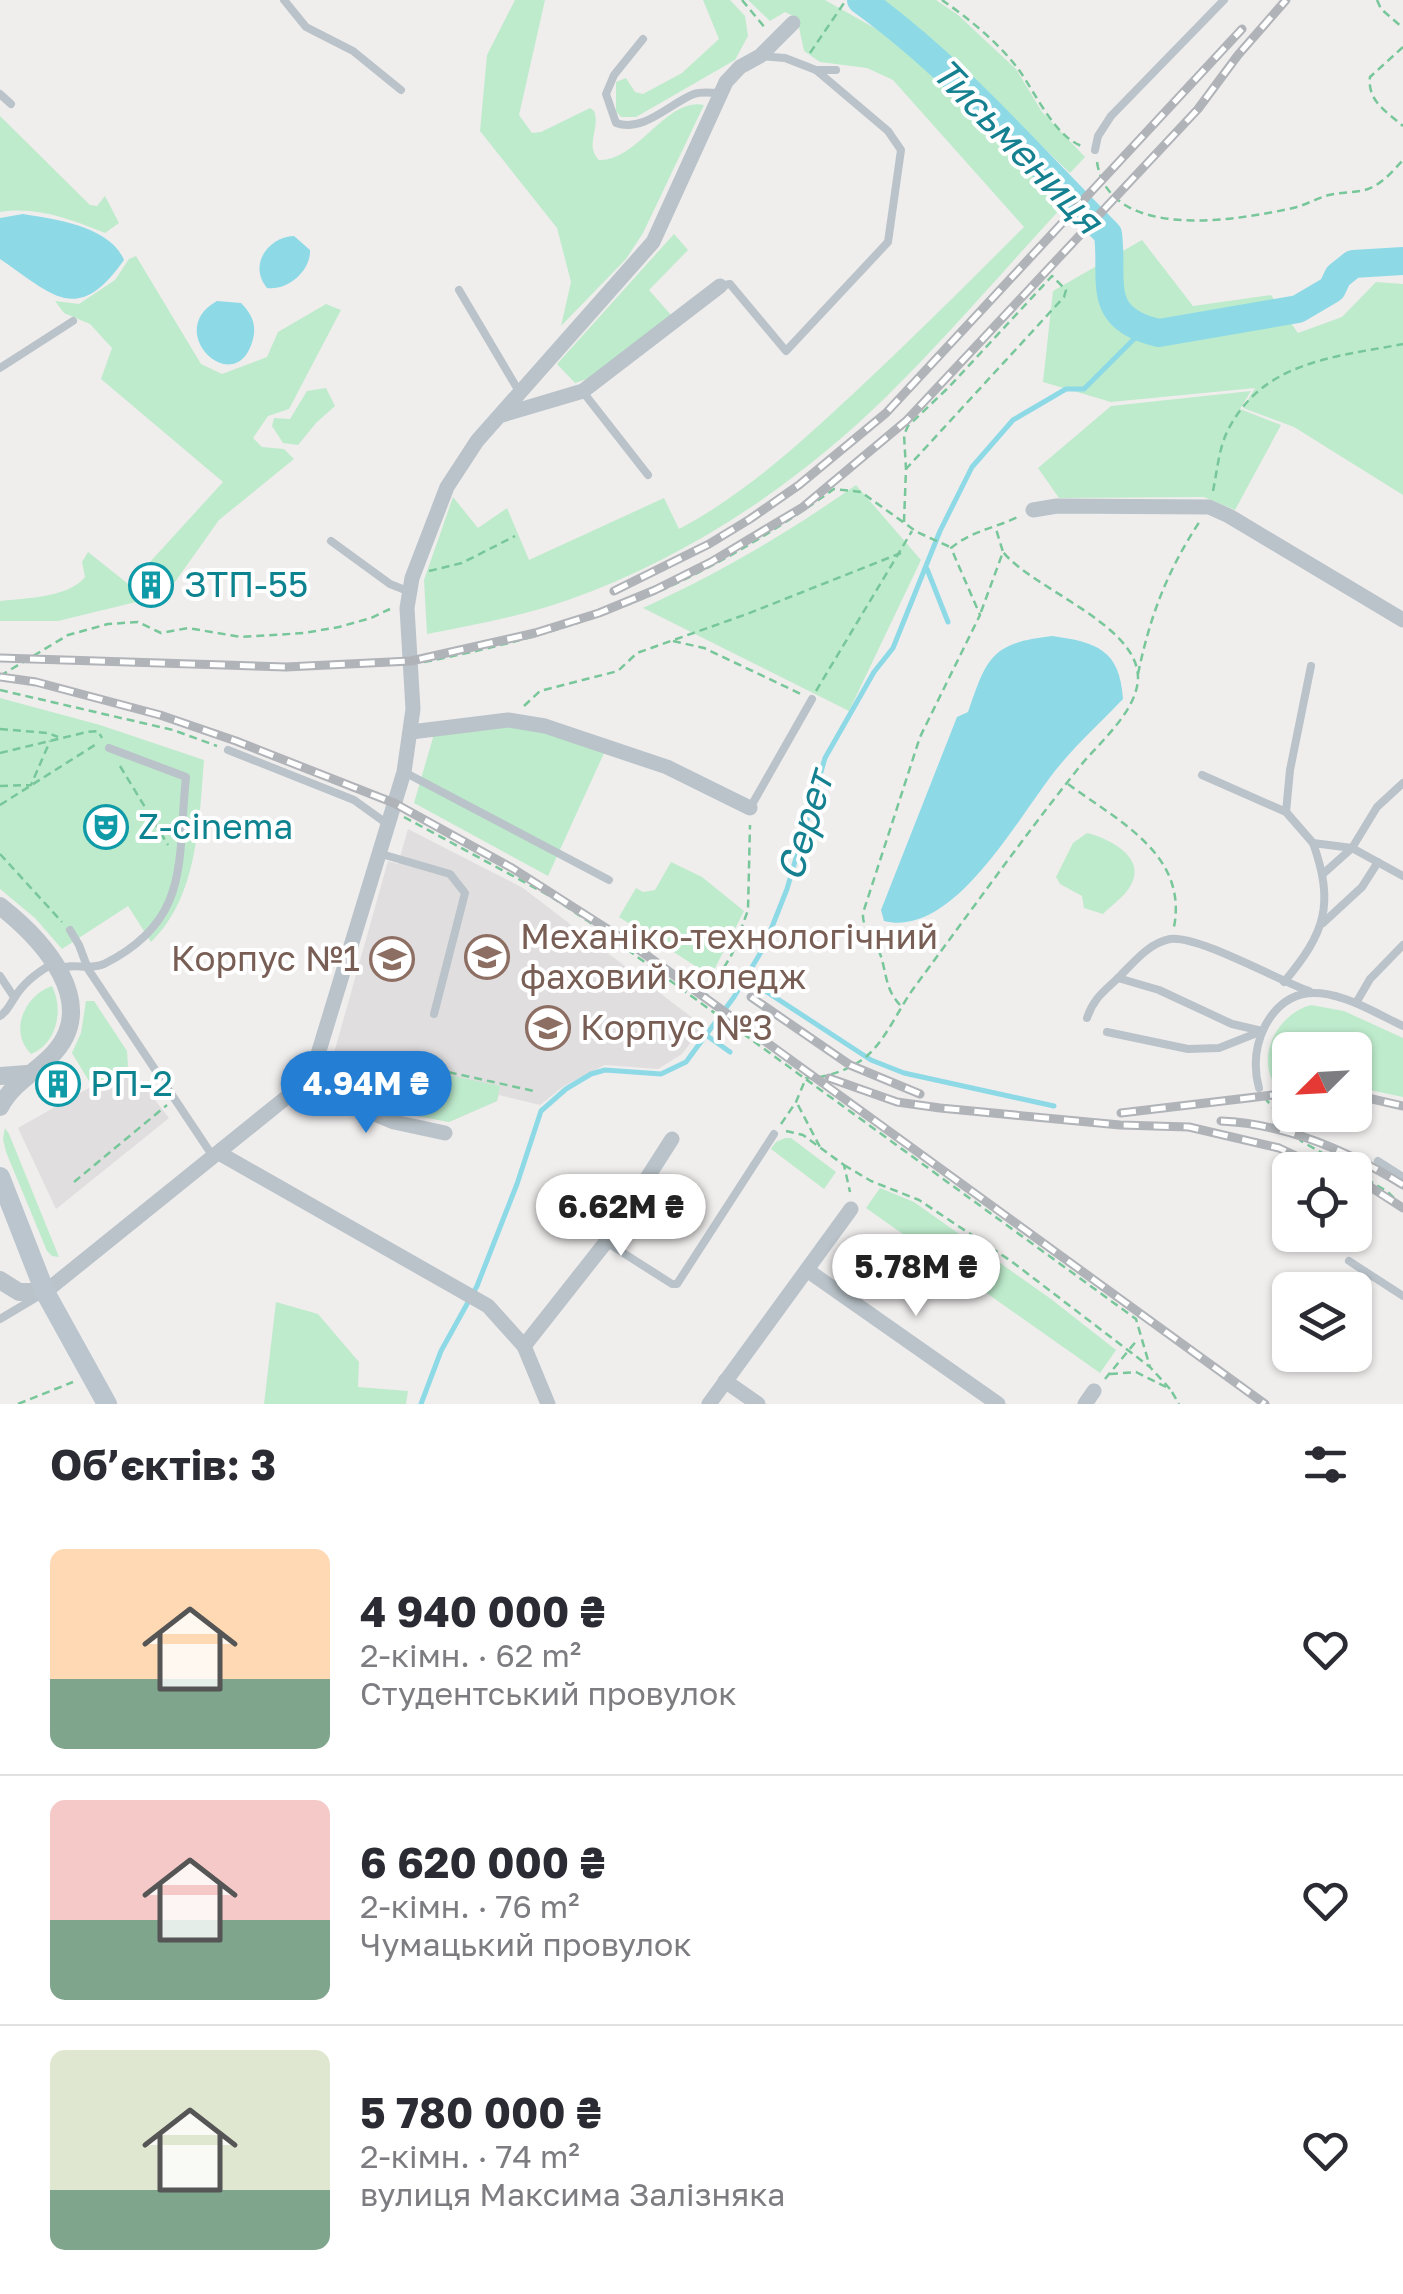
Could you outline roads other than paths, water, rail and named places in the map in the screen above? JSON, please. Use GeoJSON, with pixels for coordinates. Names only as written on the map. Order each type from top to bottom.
{"type":"FeatureCollection","features":[{"type":"Feature","properties":{"kind":"main road"},"geometry":{"type":"LineString","coordinates":[[0,1177],[45,1292],[107,1404]]}},
{"type":"Feature","properties":{"kind":"street"},"geometry":{"type":"LineString","coordinates":[[0,1280],[19,1292],[45,1292],[303,1084],[316,1064],[404,772],[412,732],[410,592],[414,570],[447,487],[477,441],[654,242],[720,93],[740,68],[760,56],[793,23]]}},
{"type":"Feature","properties":{"kind":"street"},"geometry":{"type":"LineString","coordinates":[[500,415],[582,391],[720,286]]}},
{"type":"Feature","properties":{"kind":"street"},"geometry":{"type":"LineString","coordinates":[[1034,510],[1057,506],[1209,507],[1403,620]]}},
{"type":"Feature","properties":{"kind":"street"},"geometry":{"type":"LineString","coordinates":[[412,732],[508,720],[545,726],[667,767],[750,808]]}},
{"type":"Feature","properties":{"kind":"street"},"geometry":{"type":"LineString","coordinates":[[0,1107],[26,1074],[50,1058],[67,1030],[70,998],[57,966],[26,926],[2,911]]}},
{"type":"Feature","properties":{"kind":"street"},"geometry":{"type":"LineString","coordinates":[[0,1076],[26,1074]]}},
{"type":"Feature","properties":{"kind":"street"},"geometry":{"type":"LineString","coordinates":[[303,1084],[394,1122],[445,1134]]}},
{"type":"Feature","properties":{"kind":"street"},"geometry":{"type":"LineString","coordinates":[[524,1346],[606,1242],[672,1139]]}},
{"type":"Feature","properties":{"kind":"street"},"geometry":{"type":"LineString","coordinates":[[217,1156],[478,1300],[504,1321],[524,1346],[548,1404]]}},
{"type":"Feature","properties":{"kind":"street"},"geometry":{"type":"LineString","coordinates":[[709,1404],[851,1209]]}},
{"type":"Feature","properties":{"kind":"street"},"geometry":{"type":"LineString","coordinates":[[807,1270],[998,1404]]}},
{"type":"Feature","properties":{"kind":"street"},"geometry":{"type":"LineString","coordinates":[[725,1380],[758,1404]]}},
{"type":"Feature","properties":{"kind":"lane"},"geometry":{"type":"LineString","coordinates":[[284,0],[306,27],[353,51],[401,90]]}},
{"type":"Feature","properties":{"kind":"lane"},"geometry":{"type":"LineString","coordinates":[[1095,150],[1098,136],[1111,116],[1224,0]]}},
{"type":"Feature","properties":{"kind":"lane"},"geometry":{"type":"LineString","coordinates":[[643,40],[614,75],[606,94],[616,122],[628,125],[655,116],[694,94],[720,93]]}},
{"type":"Feature","properties":{"kind":"lane"},"geometry":{"type":"LineString","coordinates":[[720,286],[730,284],[786,350],[888,242],[901,150],[888,130],[804,63],[760,56]]}},
{"type":"Feature","properties":{"kind":"lane"},"geometry":{"type":"LineString","coordinates":[[816,70],[836,70]]}},
{"type":"Feature","properties":{"kind":"lane"},"geometry":{"type":"LineString","coordinates":[[0,94],[11,104]]}},
{"type":"Feature","properties":{"kind":"lane"},"geometry":{"type":"LineString","coordinates":[[459,290],[520,393]]}},
{"type":"Feature","properties":{"kind":"lane"},"geometry":{"type":"LineString","coordinates":[[0,368],[73,321]]}},
{"type":"Feature","properties":{"kind":"lane"},"geometry":{"type":"LineString","coordinates":[[582,391],[648,475]]}},
{"type":"Feature","properties":{"kind":"lane"},"geometry":{"type":"LineString","coordinates":[[331,541],[390,584],[410,592]]}},
{"type":"Feature","properties":{"kind":"lane"},"geometry":{"type":"LineString","coordinates":[[1286,812],[1290,770],[1311,666]]}},
{"type":"Feature","properties":{"kind":"lane"},"geometry":{"type":"LineString","coordinates":[[750,808],[812,699]]}},
{"type":"Feature","properties":{"kind":"lane"},"geometry":{"type":"LineString","coordinates":[[0,1016],[8,1011],[30,979],[57,966],[88,968],[103,964],[158,923],[170,907],[180,864],[186,777],[109,748]]}},
{"type":"Feature","properties":{"kind":"lane"},"geometry":{"type":"LineString","coordinates":[[228,750],[389,817]]}},
{"type":"Feature","properties":{"kind":"lane"},"geometry":{"type":"LineString","coordinates":[[404,772],[610,880]]}},
{"type":"Feature","properties":{"kind":"lane"},"geometry":{"type":"LineString","coordinates":[[1202,775],[1286,812],[1313,842],[1324,873],[1323,924]]}},
{"type":"Feature","properties":{"kind":"lane"},"geometry":{"type":"LineString","coordinates":[[1324,873],[1352,848],[1377,807],[1403,784]]}},
{"type":"Feature","properties":{"kind":"lane"},"geometry":{"type":"LineString","coordinates":[[1313,842],[1352,848],[1403,876]]}},
{"type":"Feature","properties":{"kind":"lane"},"geometry":{"type":"LineString","coordinates":[[378,853],[450,874],[465,893],[434,1014]]}},
{"type":"Feature","properties":{"kind":"lane"},"geometry":{"type":"LineString","coordinates":[[1284,982],[1306,956],[1323,924],[1362,887],[1378,862]]}},
{"type":"Feature","properties":{"kind":"lane"},"geometry":{"type":"LineString","coordinates":[[70,930],[88,968],[217,1156]]}},
{"type":"Feature","properties":{"kind":"lane"},"geometry":{"type":"LineString","coordinates":[[1088,1018],[1097,996],[1135,959],[1172,939],[1199,944],[1284,982],[1356,1003],[1403,1026]]}},
{"type":"Feature","properties":{"kind":"lane"},"geometry":{"type":"LineString","coordinates":[[1356,1003],[1370,979],[1403,945]]}},
{"type":"Feature","properties":{"kind":"lane"},"geometry":{"type":"LineString","coordinates":[[0,976],[14,997]]}},
{"type":"Feature","properties":{"kind":"lane"},"geometry":{"type":"LineString","coordinates":[[1118,978],[1159,990],[1232,1024],[1262,1031]]}},
{"type":"Feature","properties":{"kind":"lane"},"geometry":{"type":"LineString","coordinates":[[1258,1088],[1256,1049],[1262,1031],[1285,1001],[1309,991]]}},
{"type":"Feature","properties":{"kind":"lane"},"geometry":{"type":"LineString","coordinates":[[1108,1032],[1188,1049],[1218,1048],[1262,1031]]}},
{"type":"Feature","properties":{"kind":"lane"},"geometry":{"type":"LineString","coordinates":[[580,1215],[606,1242],[677,1284],[774,1134]]}},
{"type":"Feature","properties":{"kind":"lane"},"geometry":{"type":"LineString","coordinates":[[1378,1161],[1403,1177]]}},
{"type":"Feature","properties":{"kind":"lane"},"geometry":{"type":"LineString","coordinates":[[1349,1261],[1403,1296]]}},
{"type":"Feature","properties":{"kind":"lane"},"geometry":{"type":"LineString","coordinates":[[0,1320],[45,1292]]}},
{"type":"Feature","properties":{"kind":"water"},"geometry":{"type":"Polygon","coordinates":[[[23,214],[94,232],[117,248],[124,260],[92,293],[64,298],[50,292],[0,259],[0,218],[23,214]]]}},
{"type":"Feature","properties":{"kind":"water"},"geometry":{"type":"Polygon","coordinates":[[[294,236],[310,250],[307,265],[290,283],[267,288],[260,270],[264,254],[276,241],[294,236]]]}},
{"type":"Feature","properties":{"kind":"water"},"geometry":{"type":"Polygon","coordinates":[[[217,301],[241,303],[254,324],[245,357],[233,364],[220,363],[200,343],[197,329],[202,314],[217,301]]]}},
{"type":"Feature","properties":{"kind":"water"},"geometry":{"type":"Polygon","coordinates":[[[1052,636],[1082,641],[1103,651],[1117,669],[1123,699],[1059,766],[1005,841],[960,893],[936,911],[910,921],[884,921],[881,910],[957,717],[968,712],[987,666],[994,656],[1016,643],[1052,636]]]}},
{"type":"Feature","properties":{"kind":"waterway","name":"Тисьмениця"},"geometry":{"type":"LineString","coordinates":[[861,0],[958,82],[1108,234],[1111,296],[1124,318],[1138,326],[1159,333],[1298,309],[1332,289],[1338,276],[1353,264],[1403,261]]}},
{"type":"Feature","properties":{"kind":"waterway","name":"Серет"},"geometry":{"type":"LineString","coordinates":[[421,1404],[441,1351],[477,1286],[541,1111],[591,1074],[605,1070],[661,1074],[686,1062],[734,997],[764,947],[787,889],[825,758],[874,672],[893,648],[940,531],[972,467],[1013,420],[1066,389],[1084,389],[1144,329]]}},
{"type":"Feature","properties":{"kind":"waterway"},"geometry":{"type":"LineString","coordinates":[[927,569],[948,622]]}},
{"type":"Feature","properties":{"kind":"waterway"},"geometry":{"type":"LineString","coordinates":[[747,979],[871,1060],[904,1073],[1054,1106]]}},
{"type":"Feature","properties":{"kind":"waterway"},"geometry":{"type":"LineString","coordinates":[[706,1035],[730,1052]]}},
{"type":"Feature","properties":{"kind":"railway"},"geometry":{"type":"LineString","coordinates":[[0,658],[286,667],[411,661],[535,633],[599,613],[711,562],[803,507],[906,421],[1198,109],[1286,0]]}},
{"type":"Feature","properties":{"kind":"railway"},"geometry":{"type":"LineString","coordinates":[[614,591],[750,519],[799,485],[886,413],[1242,29]]}},
{"type":"Feature","properties":{"kind":"railway"},"geometry":{"type":"LineString","coordinates":[[0,677],[36,682],[160,715],[236,741],[394,803],[512,868],[631,944],[1265,1404]]}},
{"type":"Feature","properties":{"kind":"railway"},"geometry":{"type":"LineString","coordinates":[[751,997],[850,1065],[920,1094]]}},
{"type":"Feature","properties":{"kind":"railway"},"geometry":{"type":"LineString","coordinates":[[829,1078],[897,1102],[1120,1125],[1189,1127],[1288,1152]]}},
{"type":"Feature","properties":{"kind":"railway"},"geometry":{"type":"LineString","coordinates":[[1121,1113],[1272,1095]]}},
{"type":"Feature","properties":{"kind":"railway"},"geometry":{"type":"LineString","coordinates":[[1372,1099],[1403,1106]]}},
{"type":"Feature","properties":{"kind":"railway"},"geometry":{"type":"LineString","coordinates":[[1221,1121],[1269,1127],[1316,1141],[1403,1185]]}},
{"type":"Feature","properties":{"kind":"railway"},"geometry":{"type":"LineString","coordinates":[[1372,1188],[1403,1208]]}},
{"type":"Feature","properties":{"kind":"place","name":"ЗТП-55"},"geometry":{"type":"Point","coordinates":[151,585]}},
{"type":"Feature","properties":{"kind":"place","name":"Z-cinema"},"geometry":{"type":"Point","coordinates":[106,827]}},
{"type":"Feature","properties":{"kind":"place","name":"Механіко-технологічний фаховий коледж"},"geometry":{"type":"Point","coordinates":[487,957]}},
{"type":"Feature","properties":{"kind":"place","name":"Корпус №1"},"geometry":{"type":"Point","coordinates":[392,959]}},
{"type":"Feature","properties":{"kind":"place","name":"Корпус №3"},"geometry":{"type":"Point","coordinates":[548,1028]}},
{"type":"Feature","properties":{"kind":"place","name":"РП-2"},"geometry":{"type":"Point","coordinates":[58,1084]}}]}
